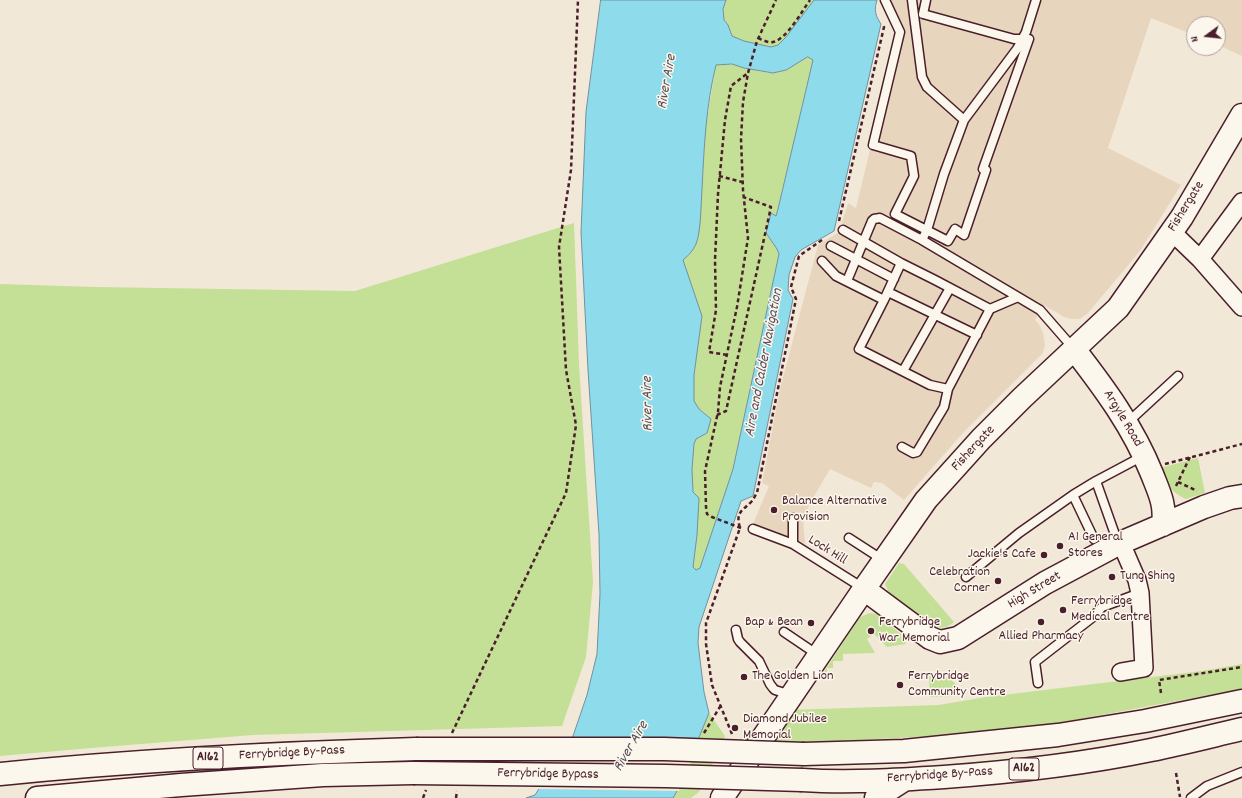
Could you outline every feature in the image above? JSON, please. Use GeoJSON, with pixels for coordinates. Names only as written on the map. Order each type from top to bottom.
{"type":"FeatureCollection","features":[{"type":"Feature","properties":{"kind":"main road","name":"Fishergate"},"geometry":{"type":"LineString","coordinates":[[722,798],[926,500],[981,439],[1022,398],[1118,308],[1182,217],[1242,115]]}},
{"type":"Feature","properties":{"kind":"main road","name":"Argyle Road"},"geometry":{"type":"LineString","coordinates":[[1074,349],[1118,409],[1147,462],[1164,498],[1163,525]]}},
{"type":"Feature","properties":{"kind":"main road","name":"High Street"},"geometry":{"type":"LineString","coordinates":[[864,589],[930,638],[940,642],[958,638],[1045,583],[1119,543],[1230,498],[1242,496]]}},
{"type":"Feature","properties":{"kind":"main road"},"geometry":{"type":"LineString","coordinates":[[1164,498],[1181,511],[1191,513]]}},
{"type":"Feature","properties":{"kind":"main road","name":"Ferrybridge By-Pass"},"geometry":{"type":"LineString","coordinates":[[804,754],[904,751],[1051,736],[1145,721],[1239,701]]}},
{"type":"Feature","properties":{"kind":"main road","name":"Ferrybridge By-Pass"},"geometry":{"type":"LineString","coordinates":[[812,781],[904,780],[1062,766],[1150,751],[1242,729]]}},
{"type":"Feature","properties":{"kind":"main road","name":"Ferrybridge By-Pass"},"geometry":{"type":"LineString","coordinates":[[0,774],[178,759],[416,749]]}},
{"type":"Feature","properties":{"kind":"main road","name":"Ferrybridge Bypass"},"geometry":{"type":"LineString","coordinates":[[416,749],[664,749],[804,754]]}},
{"type":"Feature","properties":{"kind":"main road","name":"Ferrybridge By-Pass"},"geometry":{"type":"LineString","coordinates":[[37,798],[180,785],[324,775],[421,779]]}},
{"type":"Feature","properties":{"kind":"main road","name":"Ferrybridge Bypass"},"geometry":{"type":"LineString","coordinates":[[421,779],[666,776],[812,781]]}},
{"type":"Feature","properties":{"kind":"main road"},"geometry":{"type":"LineString","coordinates":[[876,798],[904,780]]}},
{"type":"Feature","properties":{"kind":"main road"},"geometry":{"type":"LineString","coordinates":[[812,781],[837,798]]}},
{"type":"Feature","properties":{"kind":"street"},"geometry":{"type":"LineString","coordinates":[[1200,259],[1242,202]]}},
{"type":"Feature","properties":{"kind":"street"},"geometry":{"type":"LineString","coordinates":[[1172,232],[1200,259],[1242,307]]}},
{"type":"Feature","properties":{"kind":"street"},"geometry":{"type":"LineString","coordinates":[[1119,543],[1137,580],[1140,593],[1144,668],[1121,672]]}},
{"type":"Feature","properties":{"kind":"lane"},"geometry":{"type":"LineString","coordinates":[[884,0],[900,32],[873,146],[911,156],[914,176],[895,214],[948,241],[956,230],[964,235],[986,170],[983,169],[1029,39],[1014,39],[923,14],[926,0]]}},
{"type":"Feature","properties":{"kind":"lane"},"geometry":{"type":"LineString","coordinates":[[912,0],[922,77],[927,87],[964,120]]}},
{"type":"Feature","properties":{"kind":"lane"},"geometry":{"type":"LineString","coordinates":[[922,240],[927,230],[944,174],[964,120],[1017,49],[1026,32],[1036,0]]}},
{"type":"Feature","properties":{"kind":"lane"},"geometry":{"type":"LineString","coordinates":[[847,281],[872,221],[880,218],[922,240],[1040,310],[1074,349]]}},
{"type":"Feature","properties":{"kind":"lane"},"geometry":{"type":"LineString","coordinates":[[843,230],[901,263],[990,309]]}},
{"type":"Feature","properties":{"kind":"lane"},"geometry":{"type":"LineString","coordinates":[[831,246],[894,279]]}},
{"type":"Feature","properties":{"kind":"lane"},"geometry":{"type":"LineString","coordinates":[[822,261],[836,276],[935,315],[977,335]]}},
{"type":"Feature","properties":{"kind":"lane"},"geometry":{"type":"LineString","coordinates":[[901,263],[859,349],[930,384],[948,389]]}},
{"type":"Feature","properties":{"kind":"lane"},"geometry":{"type":"LineString","coordinates":[[903,371],[950,288]]}},
{"type":"Feature","properties":{"kind":"lane"},"geometry":{"type":"LineString","coordinates":[[902,447],[913,453],[917,452],[944,406],[948,389],[990,309],[1018,297]]}},
{"type":"Feature","properties":{"kind":"lane"},"geometry":{"type":"LineString","coordinates":[[1126,423],[1178,376]]}},
{"type":"Feature","properties":{"kind":"lane"},"geometry":{"type":"LineString","coordinates":[[966,577],[1019,532],[1073,495],[1096,481],[1147,462]]}},
{"type":"Feature","properties":{"kind":"lane"},"geometry":{"type":"LineString","coordinates":[[1096,481],[1119,543]]}},
{"type":"Feature","properties":{"kind":"lane"},"geometry":{"type":"LineString","coordinates":[[1073,495],[1094,539]]}},
{"type":"Feature","properties":{"kind":"lane"},"geometry":{"type":"LineString","coordinates":[[793,518],[794,544]]}},
{"type":"Feature","properties":{"kind":"lane","name":"Lock Hill"},"geometry":{"type":"LineString","coordinates":[[753,529],[794,544],[864,589]]}},
{"type":"Feature","properties":{"kind":"lane"},"geometry":{"type":"LineString","coordinates":[[849,538],[884,560]]}},
{"type":"Feature","properties":{"kind":"lane"},"geometry":{"type":"LineString","coordinates":[[1038,683],[1035,662],[1093,617],[1102,607],[1140,593]]}},
{"type":"Feature","properties":{"kind":"lane"},"geometry":{"type":"LineString","coordinates":[[736,630],[736,634],[740,642],[759,661],[770,684],[775,690],[792,696]]}},
{"type":"Feature","properties":{"kind":"lane"},"geometry":{"type":"LineString","coordinates":[[784,632],[818,656]]}},
{"type":"Feature","properties":{"kind":"lane"},"geometry":{"type":"LineString","coordinates":[[1191,798],[1207,786],[1242,772]]}},
{"type":"Feature","properties":{"kind":"path"},"geometry":{"type":"LineString","coordinates":[[450,736],[566,493],[576,426],[566,370],[559,247],[570,170],[578,0]]}},
{"type":"Feature","properties":{"kind":"path"},"geometry":{"type":"LineString","coordinates":[[734,739],[712,685],[706,644],[706,623],[739,527],[707,514],[705,472],[717,415],[720,387],[737,307],[748,238],[743,197],[741,139],[748,73],[758,40],[776,0]]}},
{"type":"Feature","properties":{"kind":"path"},"geometry":{"type":"LineString","coordinates":[[758,40],[775,42],[784,36],[810,0]]}},
{"type":"Feature","properties":{"kind":"path"},"geometry":{"type":"LineString","coordinates":[[727,355],[709,352],[716,310],[715,260],[719,176],[725,120],[732,86],[748,73]]}},
{"type":"Feature","properties":{"kind":"path"},"geometry":{"type":"LineString","coordinates":[[719,176],[742,182]]}},
{"type":"Feature","properties":{"kind":"path"},"geometry":{"type":"LineString","coordinates":[[717,415],[726,411],[771,208],[743,197]]}},
{"type":"Feature","properties":{"kind":"path"},"geometry":{"type":"LineString","coordinates":[[1147,462],[1190,457],[1242,444]]}},
{"type":"Feature","properties":{"kind":"path"},"geometry":{"type":"LineString","coordinates":[[1164,498],[1190,457]]}},
{"type":"Feature","properties":{"kind":"path"},"geometry":{"type":"LineString","coordinates":[[1161,693],[1159,680],[1242,667]]}},
{"type":"Feature","properties":{"kind":"path"},"geometry":{"type":"LineString","coordinates":[[1176,774],[1180,798]]}},
{"type":"Feature","properties":{"kind":"path"},"geometry":{"type":"LineString","coordinates":[[421,779],[423,798]]}},
{"type":"Feature","properties":{"kind":"shaded area"},"geometry":{"type":"Polygon","coordinates":[[[882,0],[1242,0],[1242,56],[1226,49],[1226,16],[1186,16],[1186,32],[1151,18],[1108,148],[1181,185],[1140,251],[1088,313],[1080,319],[1064,317],[1044,305],[1035,320],[1039,324],[1043,333],[1045,345],[1043,353],[961,435],[904,500],[882,483],[874,482],[871,488],[830,469],[803,518],[805,544],[753,524],[769,486],[762,483],[780,389],[818,245],[839,232],[848,203],[856,208],[898,32],[882,0]]]}},
{"type":"Feature","properties":{"kind":"green space"},"geometry":{"type":"Polygon","coordinates":[[[726,0],[814,0],[800,20],[782,41],[776,46],[767,47],[734,38],[732,36],[728,25],[724,20],[723,9],[726,0]]]}},
{"type":"Feature","properties":{"kind":"green space"},"geometry":{"type":"Polygon","coordinates":[[[808,57],[813,60],[778,209],[776,216],[771,213],[766,233],[779,254],[733,469],[700,569],[696,570],[693,567],[699,498],[693,492],[692,469],[694,444],[696,439],[707,433],[705,413],[699,409],[694,401],[694,375],[702,316],[682,260],[691,253],[696,243],[706,126],[716,64],[735,65],[773,73],[786,70],[808,57]]]}},
{"type":"Feature","properties":{"kind":"green space"},"geometry":{"type":"Polygon","coordinates":[[[574,223],[579,364],[593,582],[586,657],[562,726],[253,735],[0,756],[0,284],[355,291],[574,223]]]}},
{"type":"Feature","properties":{"kind":"green space"},"geometry":{"type":"Polygon","coordinates":[[[1198,458],[1205,493],[1186,499],[1172,490],[1160,468],[1198,458]]]}},
{"type":"Feature","properties":{"kind":"green space"},"geometry":{"type":"Polygon","coordinates":[[[899,563],[904,564],[954,622],[941,628],[932,625],[929,622],[929,619],[924,615],[919,615],[889,593],[885,584],[899,563]]]}},
{"type":"Feature","properties":{"kind":"green space"},"geometry":{"type":"Polygon","coordinates":[[[870,613],[876,614],[902,635],[906,644],[887,647],[874,634],[867,639],[875,653],[843,654],[843,661],[833,661],[833,668],[827,668],[827,677],[820,678],[860,617],[870,613]]]}},
{"type":"Feature","properties":{"kind":"green space"},"geometry":{"type":"Polygon","coordinates":[[[1242,664],[1242,689],[1009,732],[803,743],[772,742],[787,710],[939,705],[986,697],[1202,671],[1242,664]]]}},
{"type":"Feature","properties":{"kind":"green space"},"geometry":{"type":"Polygon","coordinates":[[[929,676],[947,678],[956,685],[965,696],[930,697],[929,676]]]}},
{"type":"Feature","properties":{"kind":"green space"},"geometry":{"type":"Polygon","coordinates":[[[709,713],[725,736],[723,742],[699,792],[691,798],[673,798],[677,791],[709,713]]]}},
{"type":"Feature","properties":{"kind":"water"},"geometry":{"type":"Polygon","coordinates":[[[601,0],[726,0],[723,9],[724,20],[728,25],[732,36],[744,41],[771,47],[778,45],[786,37],[814,0],[877,0],[877,18],[881,24],[834,231],[801,250],[795,257],[789,275],[788,290],[793,299],[753,496],[741,501],[699,627],[698,643],[704,692],[709,713],[673,798],[526,798],[535,795],[573,736],[587,695],[597,654],[600,594],[599,534],[588,370],[581,232],[586,112],[601,0]],[[808,57],[786,70],[773,73],[744,68],[732,64],[716,65],[706,127],[698,239],[695,247],[683,260],[702,316],[694,375],[694,401],[699,409],[711,419],[707,433],[696,439],[694,444],[692,469],[693,492],[699,498],[697,535],[693,567],[696,570],[700,568],[733,469],[779,254],[766,233],[771,213],[776,216],[778,209],[813,60],[808,57]]]}},
{"type":"Feature","properties":{"kind":"pier"},"geometry":{"type":"Polygon","coordinates":[[[569,739],[700,741],[679,791],[537,789],[569,739]]]}},
{"type":"Feature","properties":{"kind":"place","name":"Balance Alternative Provision"},"geometry":{"type":"Point","coordinates":[774,510]}},
{"type":"Feature","properties":{"kind":"place","name":"A1 General Stores"},"geometry":{"type":"Point","coordinates":[1060,546]}},
{"type":"Feature","properties":{"kind":"place","name":"Jackie's Cafe"},"geometry":{"type":"Point","coordinates":[1044,555]}},
{"type":"Feature","properties":{"kind":"place","name":"Tung Shing"},"geometry":{"type":"Point","coordinates":[1112,577]}},
{"type":"Feature","properties":{"kind":"place","name":"Celebration Corner"},"geometry":{"type":"Point","coordinates":[998,581]}},
{"type":"Feature","properties":{"kind":"place","name":"Ferrybridge Medical Centre"},"geometry":{"type":"Point","coordinates":[1063,610]}},
{"type":"Feature","properties":{"kind":"place","name":"Allied Pharmacy"},"geometry":{"type":"Point","coordinates":[1041,622]}},
{"type":"Feature","properties":{"kind":"place","name":"Bap & Bean"},"geometry":{"type":"Point","coordinates":[811,623]}},
{"type":"Feature","properties":{"kind":"place","name":"Ferrybridge War Memorial"},"geometry":{"type":"Point","coordinates":[871,631]}},
{"type":"Feature","properties":{"kind":"place","name":"The Golden Lion"},"geometry":{"type":"Point","coordinates":[744,677]}},
{"type":"Feature","properties":{"kind":"place","name":"Ferrybridge Community Centre"},"geometry":{"type":"Point","coordinates":[900,685]}},
{"type":"Feature","properties":{"kind":"place","name":"Diamond Jubilee Memorial"},"geometry":{"type":"Point","coordinates":[735,728]}},
{"type":"Feature","properties":{"kind":"water label","name":"River Aire"},"geometry":{"type":"Point","coordinates":[668,82]}},
{"type":"Feature","properties":{"kind":"water label","name":"Aire and Calder Navigation"},"geometry":{"type":"Point","coordinates":[765,363]}},
{"type":"Feature","properties":{"kind":"water label","name":"River Aire"},"geometry":{"type":"Point","coordinates":[649,404]}},
{"type":"Feature","properties":{"kind":"water label","name":"River Aire"},"geometry":{"type":"Point","coordinates":[632,747]}}]}
